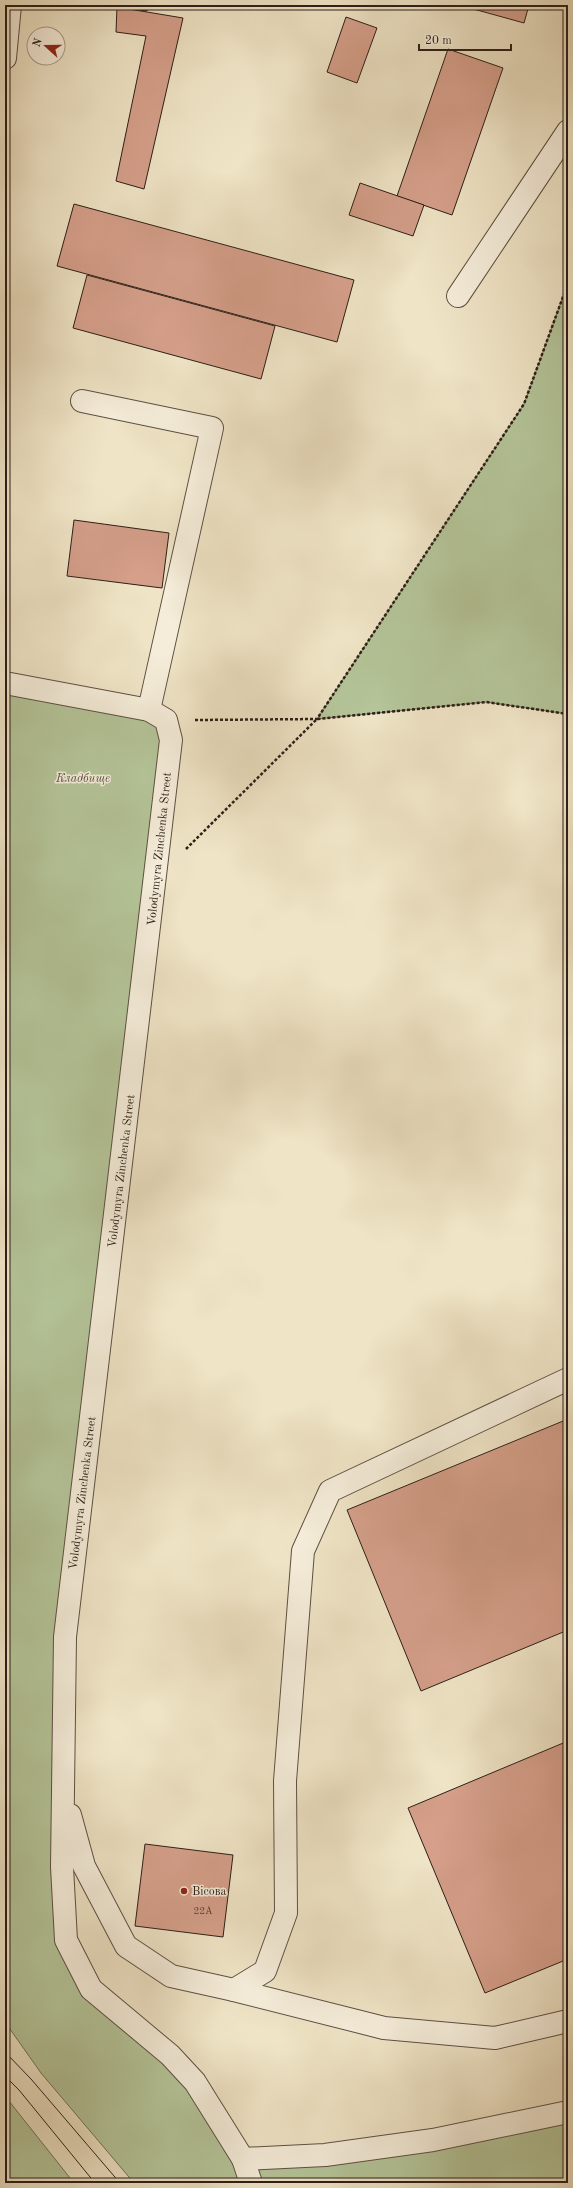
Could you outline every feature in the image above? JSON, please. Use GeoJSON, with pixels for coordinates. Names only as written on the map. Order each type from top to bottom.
{"type":"FeatureCollection","features":[{"type":"Feature","properties":{"kind":"street"},"geometry":{"type":"LineString","coordinates":[[5,58],[10,5]]}},
{"type":"Feature","properties":{"kind":"street"},"geometry":{"type":"LineString","coordinates":[[458,296],[568,131]]}},
{"type":"Feature","properties":{"kind":"street"},"geometry":{"type":"LineString","coordinates":[[5,684],[157,715],[212,428],[82,401]]}},
{"type":"Feature","properties":{"kind":"street","name":"Volodymyra Zinchenka Street"},"geometry":{"type":"LineString","coordinates":[[157,715],[171,740],[156,879],[65,1637],[62,1867],[66,1940],[91,1989],[170,2055],[195,2082],[243,2159],[251,2183]]}},
{"type":"Feature","properties":{"kind":"street"},"geometry":{"type":"LineString","coordinates":[[234,1990],[265,1971],[286,1913],[285,1781],[302,1551],[330,1491],[568,1379]]}},
{"type":"Feature","properties":{"kind":"street"},"geometry":{"type":"LineString","coordinates":[[63,1788],[84,1866],[126,1946],[170,1976],[234,1990],[391,2029],[495,2038],[568,2021]]}},
{"type":"Feature","properties":{"kind":"street"},"geometry":{"type":"LineString","coordinates":[[243,2159],[325,2156],[433,2140],[568,2112]]}},
{"type":"Feature","properties":{"kind":"path"},"geometry":{"type":"LineString","coordinates":[[156,879],[317,719],[524,404],[568,283]]}},
{"type":"Feature","properties":{"kind":"path"},"geometry":{"type":"LineString","coordinates":[[157,715],[317,719],[486,702],[568,714]]}},
{"type":"Feature","properties":{"kind":"green space"},"geometry":{"type":"Polygon","coordinates":[[[568,283],[568,714],[486,702],[317,719],[524,404],[568,283]]]}},
{"type":"Feature","properties":{"kind":"green space","name":"Кладбище"},"geometry":{"type":"Polygon","coordinates":[[[5,684],[166,720],[65,1637],[66,1940],[91,1989],[170,2055],[243,2159],[568,2112],[568,2183],[134,2183],[41,2073],[5,2022],[5,684]]]}},
{"type":"Feature","properties":{"kind":"green space"},"geometry":{"type":"Polygon","coordinates":[[[5,2096],[74,2183],[5,2183],[5,2096]]]}},
{"type":"Feature","properties":{"kind":"building"},"geometry":{"type":"Polygon","coordinates":[[[101,5],[148,5],[147,11],[101,5]]]}},
{"type":"Feature","properties":{"kind":"building"},"geometry":{"type":"Polygon","coordinates":[[[459,5],[529,5],[524,23],[459,5]]]}},
{"type":"Feature","properties":{"kind":"building"},"geometry":{"type":"Polygon","coordinates":[[[117,7],[183,18],[144,189],[116,181],[146,36],[116,32],[117,7]]]}},
{"type":"Feature","properties":{"kind":"building"},"geometry":{"type":"Polygon","coordinates":[[[346,17],[377,28],[357,83],[327,72],[346,17]]]}},
{"type":"Feature","properties":{"kind":"building"},"geometry":{"type":"Polygon","coordinates":[[[448,49],[503,68],[452,215],[397,196],[448,49]]]}},
{"type":"Feature","properties":{"kind":"building"},"geometry":{"type":"Polygon","coordinates":[[[360,183],[424,205],[413,236],[349,215],[360,183]]]}},
{"type":"Feature","properties":{"kind":"building"},"geometry":{"type":"Polygon","coordinates":[[[74,204],[354,280],[337,342],[57,266],[74,204]]]}},
{"type":"Feature","properties":{"kind":"building"},"geometry":{"type":"Polygon","coordinates":[[[87,275],[275,326],[261,379],[73,328],[87,275]]]}},
{"type":"Feature","properties":{"kind":"building"},"geometry":{"type":"Polygon","coordinates":[[[74,520],[169,533],[162,588],[67,576],[74,520]]]}},
{"type":"Feature","properties":{"kind":"building"},"geometry":{"type":"Polygon","coordinates":[[[568,1419],[568,1630],[421,1691],[347,1510],[568,1419]]]}},
{"type":"Feature","properties":{"kind":"building"},"geometry":{"type":"Polygon","coordinates":[[[568,1741],[568,1959],[485,1993],[408,1808],[568,1741]]]}},
{"type":"Feature","properties":{"kind":"building","name":"Вісова"},"geometry":{"type":"Polygon","coordinates":[[[145,1844],[233,1855],[223,1937],[135,1926],[145,1844]]]}},
{"type":"Feature","properties":{"kind":"tram line"},"geometry":{"type":"LineString","coordinates":[[5,2052],[31,2079],[120,2183]]}},
{"type":"Feature","properties":{"kind":"tram line"},"geometry":{"type":"LineString","coordinates":[[5,2076],[19,2090],[95,2183]]}},
{"type":"Feature","properties":{"kind":"place","name":"Вісова"},"geometry":{"type":"Point","coordinates":[184,1891]}}]}
